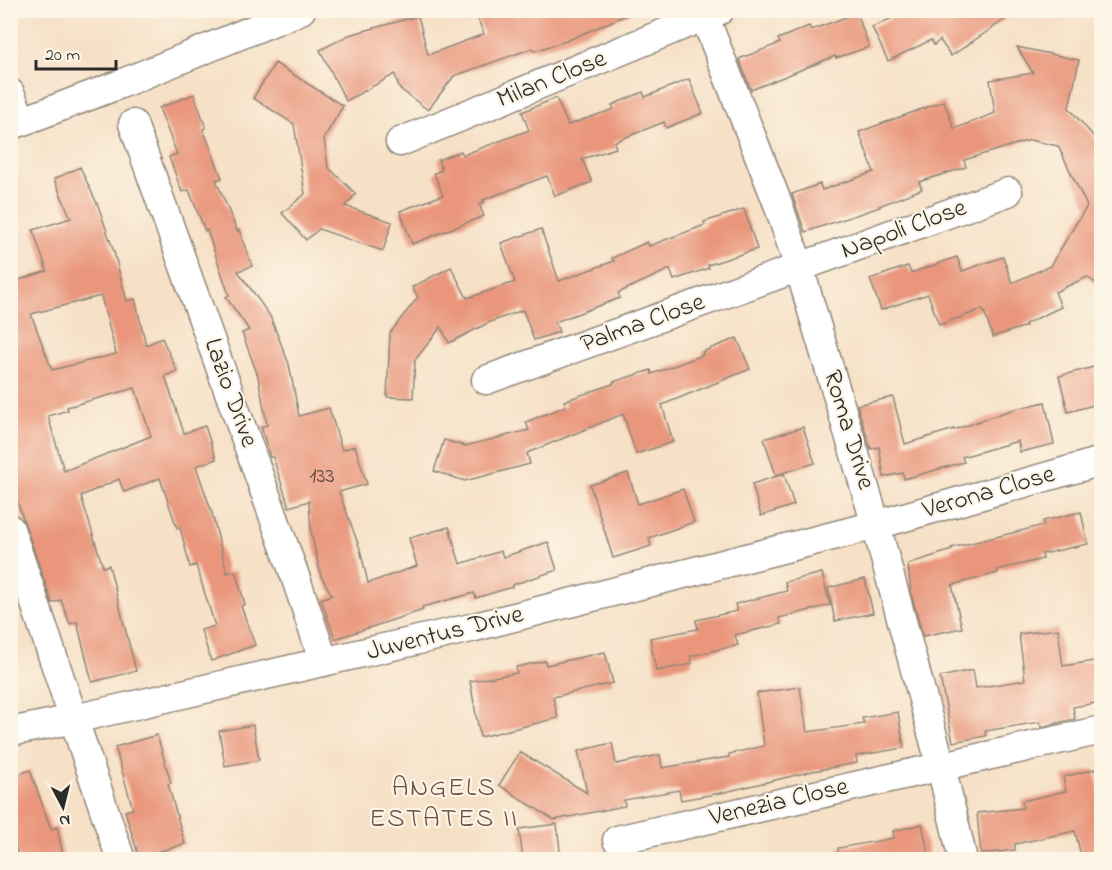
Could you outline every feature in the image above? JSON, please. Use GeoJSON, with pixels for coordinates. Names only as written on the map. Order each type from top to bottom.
{"type":"FeatureCollection","features":[{"type":"Feature","properties":{"kind":"street"},"geometry":{"type":"LineString","coordinates":[[10,93],[16,124],[118,85],[300,10]]}},
{"type":"Feature","properties":{"kind":"street","name":"Milan Close"},"geometry":{"type":"LineString","coordinates":[[400,142],[708,13]]}},
{"type":"Feature","properties":{"kind":"street","name":"Roma Drive"},"geometry":{"type":"LineString","coordinates":[[708,13],[800,267],[876,525],[941,766],[963,860]]}},
{"type":"Feature","properties":{"kind":"street","name":"Lazio Drive"},"geometry":{"type":"LineString","coordinates":[[133,124],[324,662]]}},
{"type":"Feature","properties":{"kind":"street","name":"Napoli Close"},"geometry":{"type":"LineString","coordinates":[[800,267],[1008,192]]}},
{"type":"Feature","properties":{"kind":"street","name":"Palma Close"},"geometry":{"type":"LineString","coordinates":[[486,380],[800,267]]}},
{"type":"Feature","properties":{"kind":"street","name":"Verona Close"},"geometry":{"type":"LineString","coordinates":[[876,525],[1101,461]]}},
{"type":"Feature","properties":{"kind":"street","name":"Juventus Drive"},"geometry":{"type":"LineString","coordinates":[[10,732],[471,628],[876,525]]}},
{"type":"Feature","properties":{"kind":"street"},"geometry":{"type":"LineString","coordinates":[[10,529],[121,860]]}},
{"type":"Feature","properties":{"kind":"street","name":"Venezia Close"},"geometry":{"type":"LineString","coordinates":[[617,840],[1101,730]]}},
{"type":"Feature","properties":{"kind":"building"},"geometry":{"type":"Polygon","coordinates":[[[474,10],[514,10],[517,16],[536,10],[638,10],[566,41],[534,51],[533,48],[454,76],[428,110],[399,88],[395,74],[346,101],[320,50],[349,35],[418,16],[428,55],[484,34],[474,10]]]}},
{"type":"Feature","properties":{"kind":"building"},"geometry":{"type":"Polygon","coordinates":[[[910,10],[1019,10],[951,56],[940,40],[934,45],[931,40],[888,61],[872,27],[910,10]]]}},
{"type":"Feature","properties":{"kind":"building"},"geometry":{"type":"Polygon","coordinates":[[[857,13],[869,47],[836,58],[835,56],[751,90],[739,59],[780,43],[778,39],[809,26],[811,30],[857,13]]]}},
{"type":"Feature","properties":{"kind":"building"},"geometry":{"type":"Polygon","coordinates":[[[1017,47],[1079,60],[1069,108],[1101,145],[1101,287],[1087,277],[1055,292],[1061,307],[1025,324],[1026,326],[993,337],[983,309],[939,325],[928,294],[881,310],[870,279],[908,266],[911,273],[957,257],[962,271],[1003,257],[1012,283],[1050,266],[1087,206],[1058,146],[1030,140],[964,160],[966,167],[919,182],[922,189],[880,207],[805,232],[792,194],[820,184],[822,190],[874,172],[859,132],[944,101],[954,129],[995,113],[990,80],[1033,73],[1017,47]]]}},
{"type":"Feature","properties":{"kind":"building"},"geometry":{"type":"Polygon","coordinates":[[[275,63],[343,106],[324,138],[328,167],[356,194],[345,206],[392,222],[383,251],[319,229],[306,240],[282,213],[305,194],[294,124],[253,98],[275,63]]]}},
{"type":"Feature","properties":{"kind":"building"},"geometry":{"type":"Polygon","coordinates":[[[689,79],[703,113],[666,128],[664,122],[614,142],[616,148],[582,159],[592,182],[555,196],[547,176],[483,200],[484,202],[479,204],[484,216],[412,244],[400,211],[443,195],[434,173],[442,170],[438,160],[461,151],[463,155],[529,130],[522,112],[556,98],[568,125],[614,109],[612,105],[643,92],[645,97],[689,79]]]}},
{"type":"Feature","properties":{"kind":"building"},"geometry":{"type":"Polygon","coordinates":[[[194,94],[206,128],[203,129],[222,178],[216,180],[237,231],[239,230],[252,266],[238,271],[270,316],[289,364],[299,416],[329,408],[342,450],[355,446],[367,484],[339,492],[360,549],[368,583],[417,566],[409,538],[449,527],[460,564],[501,551],[503,557],[548,542],[557,570],[476,598],[474,593],[422,607],[423,610],[335,639],[321,599],[332,595],[321,576],[311,532],[309,501],[289,507],[261,427],[267,425],[258,376],[242,333],[249,330],[226,297],[229,295],[207,230],[205,231],[189,190],[182,192],[169,157],[177,154],[159,108],[194,94]]]}},
{"type":"Feature","properties":{"kind":"building"},"geometry":{"type":"Polygon","coordinates":[[[80,167],[99,208],[127,301],[135,299],[146,345],[162,338],[177,371],[165,376],[184,433],[205,426],[216,459],[196,466],[212,513],[227,573],[235,571],[245,604],[241,606],[255,645],[211,661],[201,630],[215,626],[196,565],[190,567],[180,527],[177,528],[160,478],[124,492],[119,479],[81,496],[103,567],[109,565],[136,671],[92,682],[77,622],[70,624],[61,600],[52,603],[14,492],[10,492],[10,265],[13,264],[19,280],[47,271],[33,230],[71,218],[54,179],[80,167]],[[101,296],[31,314],[52,370],[116,354],[101,296]],[[135,388],[67,407],[68,410],[48,416],[64,471],[151,436],[135,388]]]}},
{"type":"Feature","properties":{"kind":"building"},"geometry":{"type":"Polygon","coordinates":[[[744,209],[757,249],[708,265],[709,268],[674,280],[670,269],[618,293],[620,298],[555,322],[559,332],[534,340],[523,310],[490,322],[449,343],[441,327],[415,360],[413,398],[387,397],[390,333],[418,297],[412,287],[451,267],[467,298],[515,282],[501,243],[541,229],[559,281],[614,261],[612,258],[647,242],[649,246],[705,225],[704,222],[744,209]]]}},
{"type":"Feature","properties":{"kind":"building"},"geometry":{"type":"Polygon","coordinates":[[[737,338],[750,369],[662,405],[673,442],[636,454],[623,414],[527,453],[530,464],[465,481],[434,471],[444,440],[465,446],[529,430],[526,422],[566,406],[564,401],[651,370],[652,374],[703,355],[702,352],[737,338]]]}},
{"type":"Feature","properties":{"kind":"building"},"geometry":{"type":"Polygon","coordinates":[[[1094,367],[1101,403],[1068,412],[1059,376],[1094,367]]]}},
{"type":"Feature","properties":{"kind":"building"},"geometry":{"type":"Polygon","coordinates":[[[893,397],[905,444],[1011,410],[1045,402],[1054,444],[1020,452],[1018,441],[962,457],[964,462],[904,479],[903,473],[884,477],[879,447],[871,449],[857,405],[893,397]]]}},
{"type":"Feature","properties":{"kind":"building"},"geometry":{"type":"Polygon","coordinates":[[[803,427],[815,463],[776,475],[764,439],[803,427]]]}},
{"type":"Feature","properties":{"kind":"building"},"geometry":{"type":"Polygon","coordinates":[[[628,473],[638,504],[683,489],[694,522],[649,538],[651,546],[613,558],[590,485],[628,473]]]}},
{"type":"Feature","properties":{"kind":"building"},"geometry":{"type":"Polygon","coordinates":[[[784,474],[794,505],[761,516],[752,484],[784,474]]]}},
{"type":"Feature","properties":{"kind":"building"},"geometry":{"type":"Polygon","coordinates":[[[1081,512],[1088,544],[1042,554],[1043,559],[997,570],[998,573],[952,585],[962,628],[923,636],[911,593],[908,564],[952,550],[951,548],[1044,525],[1043,521],[1081,512]]]}},
{"type":"Feature","properties":{"kind":"building"},"geometry":{"type":"Polygon","coordinates":[[[822,573],[830,605],[779,618],[781,624],[735,635],[738,645],[691,656],[692,664],[656,671],[650,638],[698,629],[696,620],[737,611],[735,604],[787,591],[785,582],[822,573]]]}},
{"type":"Feature","properties":{"kind":"building"},"geometry":{"type":"Polygon","coordinates":[[[865,579],[873,613],[835,621],[828,588],[865,579]]]}},
{"type":"Feature","properties":{"kind":"building"},"geometry":{"type":"Polygon","coordinates":[[[1058,629],[1063,666],[1101,660],[1101,702],[1073,707],[1075,719],[1041,727],[1040,722],[985,731],[986,736],[953,742],[940,677],[973,670],[976,688],[1025,680],[1019,634],[1058,629]]]}},
{"type":"Feature","properties":{"kind":"building"},"geometry":{"type":"Polygon","coordinates":[[[605,652],[613,683],[553,697],[558,718],[480,737],[470,681],[517,673],[516,667],[545,661],[546,665],[605,652]]]}},
{"type":"Feature","properties":{"kind":"building"},"geometry":{"type":"Polygon","coordinates":[[[800,687],[807,732],[864,724],[862,718],[898,712],[904,748],[856,756],[857,763],[721,793],[681,800],[679,790],[624,800],[625,806],[554,820],[499,785],[520,752],[587,793],[578,751],[612,743],[616,764],[660,755],[662,768],[729,757],[729,754],[764,746],[757,693],[800,687]]]}},
{"type":"Feature","properties":{"kind":"building"},"geometry":{"type":"Polygon","coordinates":[[[253,725],[259,760],[225,766],[219,731],[253,725]]]}},
{"type":"Feature","properties":{"kind":"building"},"geometry":{"type":"Polygon","coordinates":[[[157,735],[185,844],[139,857],[125,811],[133,809],[115,747],[157,735]]]}},
{"type":"Feature","properties":{"kind":"building"},"geometry":{"type":"Polygon","coordinates":[[[1095,769],[1101,798],[1101,860],[1082,860],[1075,831],[1015,844],[1015,850],[981,854],[977,813],[1023,808],[1022,801],[1066,791],[1063,777],[1095,769]]]}},
{"type":"Feature","properties":{"kind":"building"},"geometry":{"type":"Polygon","coordinates":[[[30,770],[51,829],[57,827],[64,860],[19,860],[10,828],[10,777],[30,770]]]}},
{"type":"Feature","properties":{"kind":"building"},"geometry":{"type":"Polygon","coordinates":[[[557,824],[561,860],[523,860],[519,829],[557,824]]]}},
{"type":"Feature","properties":{"kind":"building"},"geometry":{"type":"Polygon","coordinates":[[[922,824],[930,860],[839,860],[838,848],[894,838],[893,831],[922,824]]]}},
{"type":"Feature","properties":{"kind":"district","name":"ANGELS ESTATES II"},"geometry":{"type":"Point","coordinates":[444,804]}}]}
